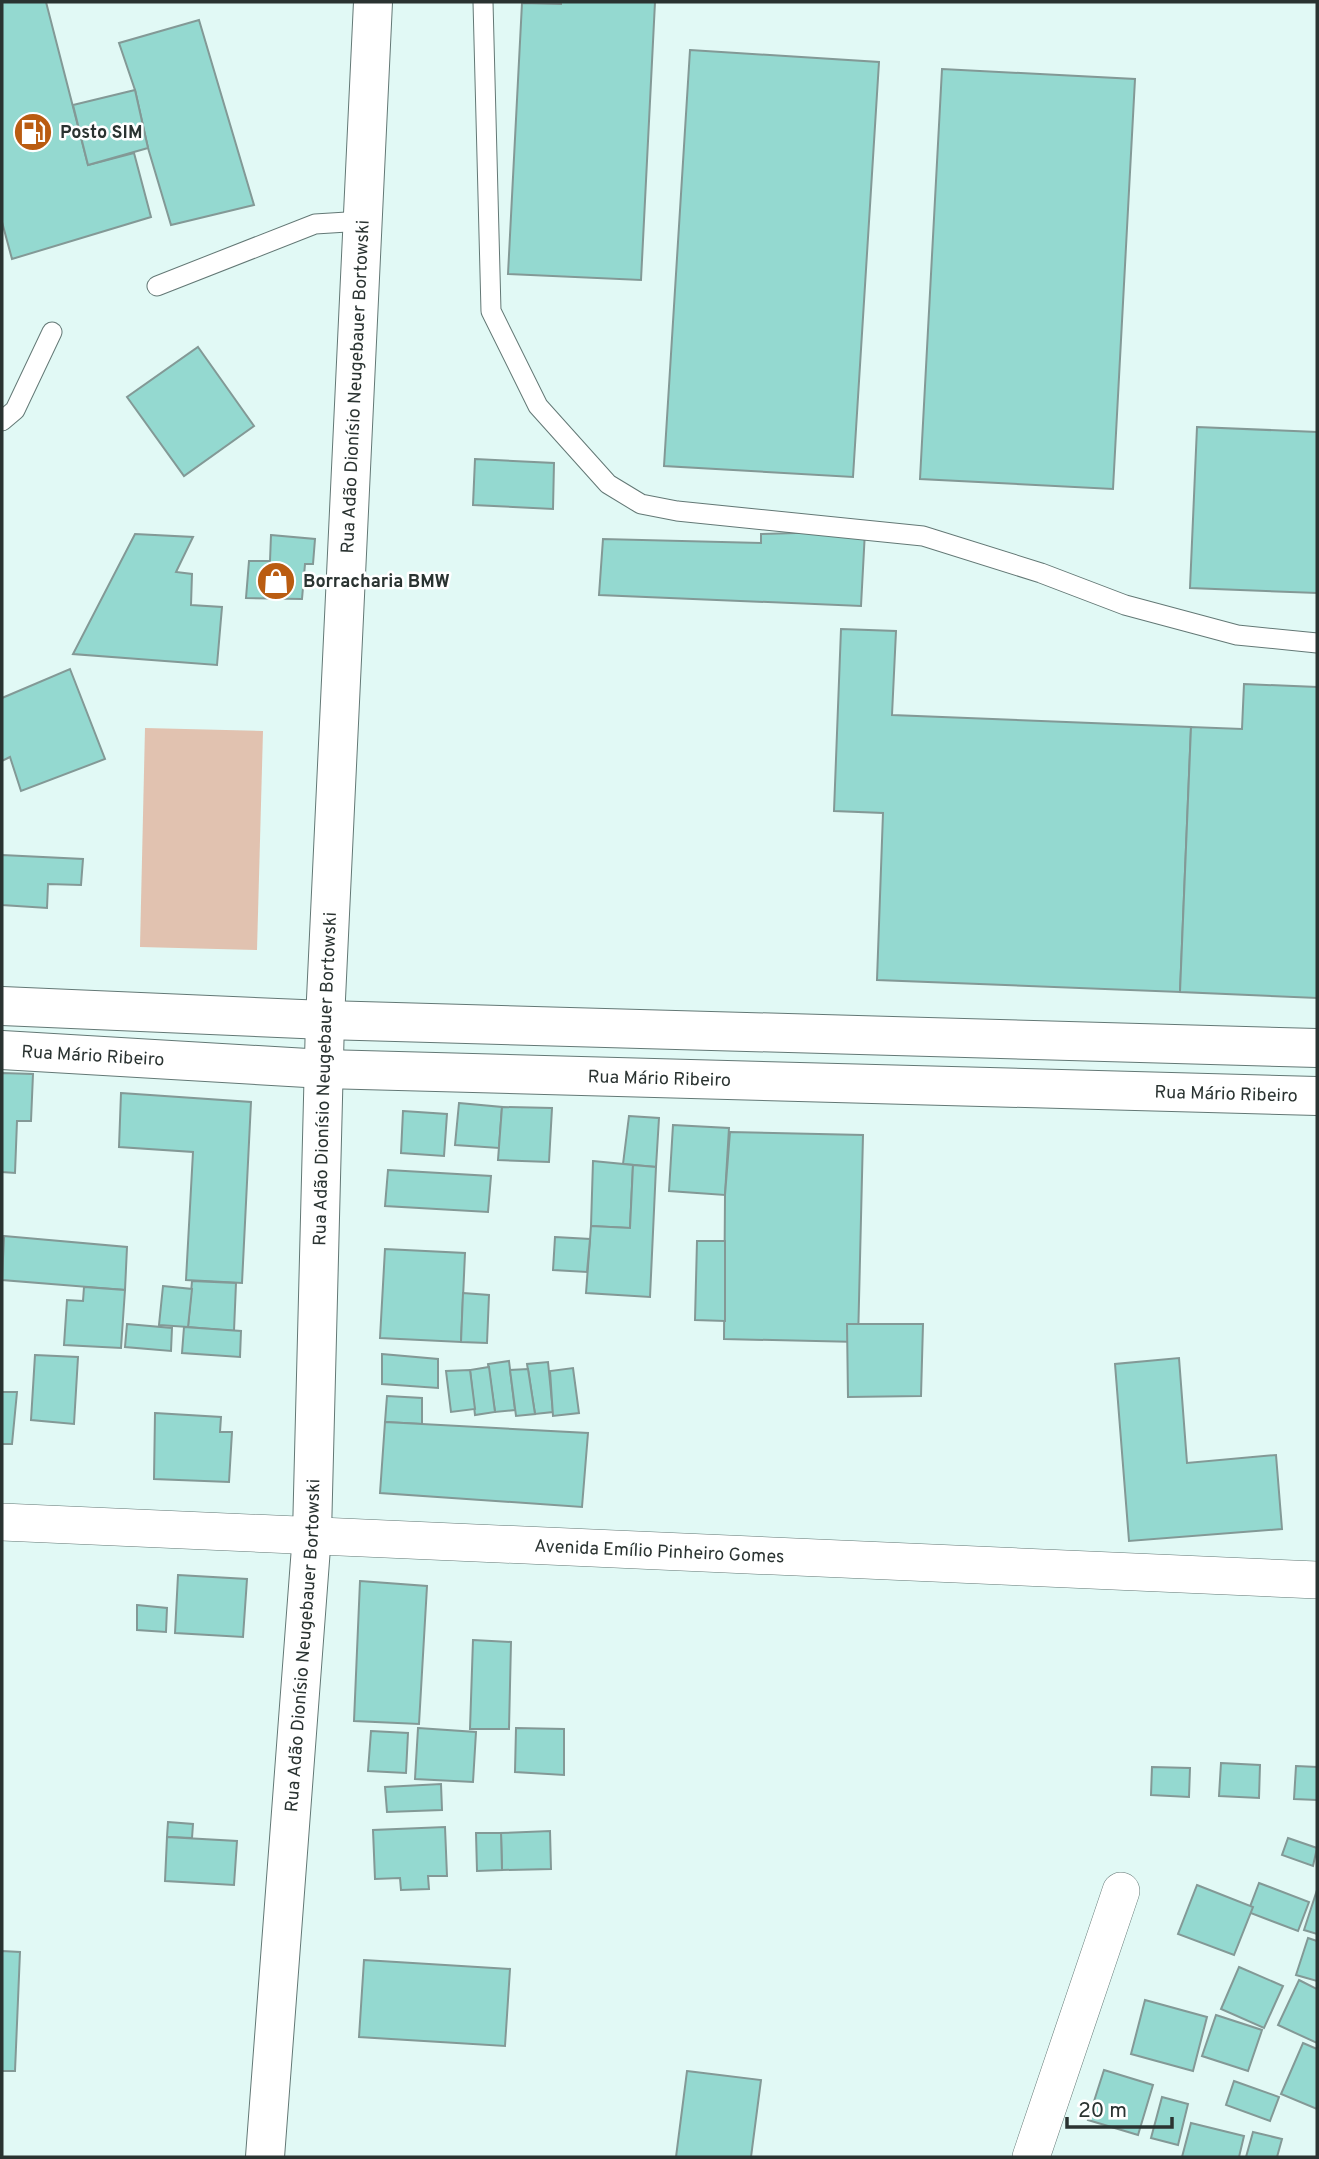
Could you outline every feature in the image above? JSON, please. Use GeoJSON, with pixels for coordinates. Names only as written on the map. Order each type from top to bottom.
{"type":"FeatureCollection","features":[{"type":"Feature","properties":{"kind":"main road","name":"Rua Adão Dionísio Neugebauer Bortowski"},"geometry":{"type":"LineString","coordinates":[[265,2157],[312,1534],[324,1069],[373,2]]}},
{"type":"Feature","properties":{"kind":"main road"},"geometry":{"type":"LineString","coordinates":[[2,1006],[326,1020],[1317,1048]]}},
{"type":"Feature","properties":{"kind":"main road"},"geometry":{"type":"LineString","coordinates":[[1266,1095],[1272,1046]]}},
{"type":"Feature","properties":{"kind":"main road","name":"Rua Mário Ribeiro"},"geometry":{"type":"LineString","coordinates":[[2,1050],[324,1069],[1317,1096]]}},
{"type":"Feature","properties":{"kind":"street","name":"Avenida Emílio Pinheiro Gomes"},"geometry":{"type":"LineString","coordinates":[[2,1522],[1317,1580]]}},
{"type":"Feature","properties":{"kind":"street"},"geometry":{"type":"LineString","coordinates":[[1031,2157],[1121,1891]]}},
{"type":"Feature","properties":{"kind":"lane"},"geometry":{"type":"LineString","coordinates":[[483,2],[491,311],[538,406],[608,484],[641,504],[677,511],[923,536],[1041,573],[1125,605],[1237,635],[1317,643]]}},
{"type":"Feature","properties":{"kind":"lane"},"geometry":{"type":"LineString","coordinates":[[157,286],[315,223],[363,221]]}},
{"type":"Feature","properties":{"kind":"lane"},"geometry":{"type":"LineString","coordinates":[[2,421],[15,410],[52,332]]}},
{"type":"Feature","properties":{"kind":"shaded area"},"geometry":{"type":"Polygon","coordinates":[[[145,728],[263,731],[257,950],[140,947],[145,728]]]}},
{"type":"Feature","properties":{"kind":"building"},"geometry":{"type":"Polygon","coordinates":[[[2,2],[46,2],[88,165],[134,153],[151,217],[12,259],[2,222],[2,2]]]}},
{"type":"Feature","properties":{"kind":"building"},"geometry":{"type":"Polygon","coordinates":[[[655,2],[641,280],[508,274],[522,3],[655,2]]]}},
{"type":"Feature","properties":{"kind":"building"},"geometry":{"type":"Polygon","coordinates":[[[199,20],[254,205],[171,225],[148,148],[135,90],[119,43],[199,20]]]}},
{"type":"Feature","properties":{"kind":"building"},"geometry":{"type":"Polygon","coordinates":[[[690,50],[879,62],[853,477],[664,466],[690,50]]]}},
{"type":"Feature","properties":{"kind":"building"},"geometry":{"type":"Polygon","coordinates":[[[942,69],[1135,79],[1113,489],[920,479],[942,69]]]}},
{"type":"Feature","properties":{"kind":"building"},"geometry":{"type":"Polygon","coordinates":[[[135,90],[148,148],[88,165],[73,105],[135,90]]]}},
{"type":"Feature","properties":{"kind":"building"},"geometry":{"type":"Polygon","coordinates":[[[198,347],[254,426],[184,476],[127,397],[198,347]]]}},
{"type":"Feature","properties":{"kind":"building"},"geometry":{"type":"Polygon","coordinates":[[[1197,427],[1317,432],[1317,593],[1190,588],[1197,427]]]}},
{"type":"Feature","properties":{"kind":"building"},"geometry":{"type":"Polygon","coordinates":[[[475,459],[554,463],[553,509],[473,505],[475,459]]]}},
{"type":"Feature","properties":{"kind":"building"},"geometry":{"type":"Polygon","coordinates":[[[865,531],[861,606],[599,595],[603,539],[761,543],[761,534],[865,531]]]}},
{"type":"Feature","properties":{"kind":"building"},"geometry":{"type":"Polygon","coordinates":[[[135,534],[193,537],[176,572],[192,574],[191,605],[222,607],[217,665],[73,654],[135,534]]]}},
{"type":"Feature","properties":{"kind":"building","name":"Borracharia BMW"},"geometry":{"type":"Polygon","coordinates":[[[271,535],[315,539],[313,564],[305,564],[302,599],[246,598],[249,561],[270,561],[271,535]]]}},
{"type":"Feature","properties":{"kind":"building"},"geometry":{"type":"Polygon","coordinates":[[[841,629],[896,631],[892,715],[1191,727],[1180,992],[877,980],[883,813],[834,811],[841,629]]]}},
{"type":"Feature","properties":{"kind":"building"},"geometry":{"type":"Polygon","coordinates":[[[70,669],[105,759],[21,791],[10,757],[2,761],[2,698],[70,669]]]}},
{"type":"Feature","properties":{"kind":"building"},"geometry":{"type":"Polygon","coordinates":[[[1244,684],[1317,687],[1317,998],[1180,992],[1191,727],[1242,729],[1244,684]]]}},
{"type":"Feature","properties":{"kind":"building"},"geometry":{"type":"Polygon","coordinates":[[[2,855],[83,859],[81,885],[48,884],[47,908],[2,905],[2,855]]]}},
{"type":"Feature","properties":{"kind":"building"},"geometry":{"type":"Polygon","coordinates":[[[2,1073],[33,1074],[31,1121],[17,1121],[15,1173],[2,1172],[2,1073]]]}},
{"type":"Feature","properties":{"kind":"building"},"geometry":{"type":"Polygon","coordinates":[[[121,1093],[251,1102],[242,1283],[186,1280],[193,1152],[119,1147],[121,1093]]]}},
{"type":"Feature","properties":{"kind":"building"},"geometry":{"type":"Polygon","coordinates":[[[459,1103],[502,1107],[499,1148],[455,1145],[459,1103]]]}},
{"type":"Feature","properties":{"kind":"building"},"geometry":{"type":"Polygon","coordinates":[[[502,1107],[552,1108],[549,1162],[498,1160],[502,1107]]]}},
{"type":"Feature","properties":{"kind":"building"},"geometry":{"type":"Polygon","coordinates":[[[403,1111],[447,1114],[444,1156],[401,1153],[403,1111]]]}},
{"type":"Feature","properties":{"kind":"building"},"geometry":{"type":"Polygon","coordinates":[[[629,1116],[659,1118],[656,1167],[623,1164],[629,1116]]]}},
{"type":"Feature","properties":{"kind":"building"},"geometry":{"type":"Polygon","coordinates":[[[673,1125],[729,1128],[725,1195],[669,1191],[673,1125]]]}},
{"type":"Feature","properties":{"kind":"building"},"geometry":{"type":"Polygon","coordinates":[[[730,1132],[863,1135],[858,1342],[724,1339],[725,1195],[730,1132]]]}},
{"type":"Feature","properties":{"kind":"building"},"geometry":{"type":"Polygon","coordinates":[[[593,1161],[633,1165],[630,1228],[591,1226],[593,1161]]]}},
{"type":"Feature","properties":{"kind":"building"},"geometry":{"type":"Polygon","coordinates":[[[633,1165],[656,1167],[650,1297],[586,1293],[591,1226],[630,1228],[633,1165]]]}},
{"type":"Feature","properties":{"kind":"building"},"geometry":{"type":"Polygon","coordinates":[[[388,1170],[491,1176],[488,1212],[385,1206],[388,1170]]]}},
{"type":"Feature","properties":{"kind":"building"},"geometry":{"type":"Polygon","coordinates":[[[4,1236],[127,1247],[125,1290],[2,1280],[4,1236]]]}},
{"type":"Feature","properties":{"kind":"building"},"geometry":{"type":"Polygon","coordinates":[[[555,1237],[590,1239],[587,1272],[553,1270],[555,1237]]]}},
{"type":"Feature","properties":{"kind":"building"},"geometry":{"type":"Polygon","coordinates":[[[697,1241],[725,1241],[725,1321],[695,1320],[697,1241]]]}},
{"type":"Feature","properties":{"kind":"building"},"geometry":{"type":"Polygon","coordinates":[[[385,1249],[465,1253],[461,1342],[380,1338],[385,1249]]]}},
{"type":"Feature","properties":{"kind":"building"},"geometry":{"type":"Polygon","coordinates":[[[192,1281],[236,1283],[234,1331],[188,1327],[192,1281]]]}},
{"type":"Feature","properties":{"kind":"building"},"geometry":{"type":"Polygon","coordinates":[[[163,1286],[192,1289],[188,1327],[159,1325],[163,1286]]]}},
{"type":"Feature","properties":{"kind":"building"},"geometry":{"type":"Polygon","coordinates":[[[84,1287],[125,1290],[121,1348],[64,1345],[67,1300],[83,1301],[84,1287]]]}},
{"type":"Feature","properties":{"kind":"building"},"geometry":{"type":"Polygon","coordinates":[[[463,1293],[489,1295],[487,1343],[461,1342],[463,1293]]]}},
{"type":"Feature","properties":{"kind":"building"},"geometry":{"type":"Polygon","coordinates":[[[127,1324],[172,1328],[171,1351],[125,1347],[127,1324]]]}},
{"type":"Feature","properties":{"kind":"building"},"geometry":{"type":"Polygon","coordinates":[[[847,1324],[923,1324],[921,1396],[848,1397],[847,1324]]]}},
{"type":"Feature","properties":{"kind":"building"},"geometry":{"type":"Polygon","coordinates":[[[184,1327],[241,1331],[240,1357],[182,1353],[184,1327]]]}},
{"type":"Feature","properties":{"kind":"building"},"geometry":{"type":"Polygon","coordinates":[[[382,1354],[438,1359],[438,1388],[382,1384],[382,1354]]]}},
{"type":"Feature","properties":{"kind":"building"},"geometry":{"type":"Polygon","coordinates":[[[35,1355],[78,1357],[74,1424],[31,1420],[35,1355]]]}},
{"type":"Feature","properties":{"kind":"building"},"geometry":{"type":"Polygon","coordinates":[[[1179,1358],[1187,1463],[1276,1455],[1282,1529],[1129,1541],[1115,1364],[1179,1358]]]}},
{"type":"Feature","properties":{"kind":"building"},"geometry":{"type":"Polygon","coordinates":[[[509,1361],[515,1410],[495,1412],[488,1364],[509,1361]]]}},
{"type":"Feature","properties":{"kind":"building"},"geometry":{"type":"Polygon","coordinates":[[[548,1362],[553,1412],[535,1414],[527,1364],[548,1362]]]}},
{"type":"Feature","properties":{"kind":"building"},"geometry":{"type":"Polygon","coordinates":[[[489,1367],[495,1412],[475,1415],[470,1370],[489,1367]]]}},
{"type":"Feature","properties":{"kind":"building"},"geometry":{"type":"Polygon","coordinates":[[[573,1368],[579,1413],[553,1416],[550,1371],[573,1368]]]}},
{"type":"Feature","properties":{"kind":"building"},"geometry":{"type":"Polygon","coordinates":[[[528,1369],[535,1414],[516,1416],[510,1370],[528,1369]]]}},
{"type":"Feature","properties":{"kind":"building"},"geometry":{"type":"Polygon","coordinates":[[[470,1370],[475,1409],[451,1412],[446,1371],[470,1370]]]}},
{"type":"Feature","properties":{"kind":"building"},"geometry":{"type":"Polygon","coordinates":[[[2,1392],[17,1392],[12,1444],[2,1444],[2,1392]]]}},
{"type":"Feature","properties":{"kind":"building"},"geometry":{"type":"Polygon","coordinates":[[[387,1396],[422,1398],[422,1424],[385,1422],[387,1396]]]}},
{"type":"Feature","properties":{"kind":"building"},"geometry":{"type":"Polygon","coordinates":[[[155,1413],[221,1417],[220,1432],[232,1432],[229,1482],[154,1479],[155,1413]]]}},
{"type":"Feature","properties":{"kind":"building"},"geometry":{"type":"Polygon","coordinates":[[[385,1422],[588,1433],[582,1507],[380,1493],[385,1422]]]}},
{"type":"Feature","properties":{"kind":"building"},"geometry":{"type":"Polygon","coordinates":[[[178,1575],[247,1579],[243,1637],[175,1633],[178,1575]]]}},
{"type":"Feature","properties":{"kind":"building"},"geometry":{"type":"Polygon","coordinates":[[[360,1581],[427,1586],[419,1724],[354,1721],[360,1581]]]}},
{"type":"Feature","properties":{"kind":"building"},"geometry":{"type":"Polygon","coordinates":[[[137,1605],[167,1608],[166,1632],[137,1630],[137,1605]]]}},
{"type":"Feature","properties":{"kind":"building"},"geometry":{"type":"Polygon","coordinates":[[[473,1640],[511,1642],[509,1729],[470,1729],[473,1640]]]}},
{"type":"Feature","properties":{"kind":"building"},"geometry":{"type":"Polygon","coordinates":[[[418,1728],[476,1732],[473,1782],[415,1779],[418,1728]]]}},
{"type":"Feature","properties":{"kind":"building"},"geometry":{"type":"Polygon","coordinates":[[[516,1728],[564,1729],[564,1775],[515,1772],[516,1728]]]}},
{"type":"Feature","properties":{"kind":"building"},"geometry":{"type":"Polygon","coordinates":[[[371,1731],[408,1733],[406,1773],[368,1771],[371,1731]]]}},
{"type":"Feature","properties":{"kind":"building"},"geometry":{"type":"Polygon","coordinates":[[[1221,1763],[1260,1765],[1259,1798],[1219,1796],[1221,1763]]]}},
{"type":"Feature","properties":{"kind":"building"},"geometry":{"type":"Polygon","coordinates":[[[1296,1766],[1317,1767],[1317,1800],[1294,1799],[1296,1766]]]}},
{"type":"Feature","properties":{"kind":"building"},"geometry":{"type":"Polygon","coordinates":[[[1152,1767],[1190,1768],[1189,1797],[1151,1795],[1152,1767]]]}},
{"type":"Feature","properties":{"kind":"building"},"geometry":{"type":"Polygon","coordinates":[[[441,1784],[442,1810],[387,1812],[385,1787],[441,1784]]]}},
{"type":"Feature","properties":{"kind":"building"},"geometry":{"type":"Polygon","coordinates":[[[168,1822],[193,1824],[192,1838],[167,1837],[168,1822]]]}},
{"type":"Feature","properties":{"kind":"building"},"geometry":{"type":"Polygon","coordinates":[[[445,1827],[447,1876],[428,1876],[429,1889],[401,1890],[400,1878],[375,1879],[373,1830],[445,1827]]]}},
{"type":"Feature","properties":{"kind":"building"},"geometry":{"type":"Polygon","coordinates":[[[550,1831],[551,1869],[502,1870],[501,1833],[550,1831]]]}},
{"type":"Feature","properties":{"kind":"building"},"geometry":{"type":"Polygon","coordinates":[[[476,1833],[501,1833],[502,1870],[477,1871],[476,1833]]]}},
{"type":"Feature","properties":{"kind":"building"},"geometry":{"type":"Polygon","coordinates":[[[167,1837],[237,1841],[234,1885],[165,1881],[167,1837]]]}},
{"type":"Feature","properties":{"kind":"building"},"geometry":{"type":"Polygon","coordinates":[[[1288,1838],[1317,1848],[1313,1866],[1282,1855],[1288,1838]]]}},
{"type":"Feature","properties":{"kind":"building"},"geometry":{"type":"Polygon","coordinates":[[[1259,1883],[1309,1902],[1298,1931],[1248,1912],[1259,1883]]]}},
{"type":"Feature","properties":{"kind":"building"},"geometry":{"type":"Polygon","coordinates":[[[1197,1885],[1253,1907],[1234,1955],[1178,1934],[1197,1885]]]}},
{"type":"Feature","properties":{"kind":"building"},"geometry":{"type":"Polygon","coordinates":[[[1317,1890],[1317,1934],[1304,1930],[1317,1890]]]}},
{"type":"Feature","properties":{"kind":"building"},"geometry":{"type":"Polygon","coordinates":[[[1308,1938],[1317,1941],[1317,1981],[1296,1975],[1308,1938]]]}},
{"type":"Feature","properties":{"kind":"building"},"geometry":{"type":"Polygon","coordinates":[[[2,1951],[20,1952],[15,2071],[2,2071],[2,1951]]]}},
{"type":"Feature","properties":{"kind":"building"},"geometry":{"type":"Polygon","coordinates":[[[364,1960],[510,1969],[505,2046],[359,2037],[364,1960]]]}},
{"type":"Feature","properties":{"kind":"building"},"geometry":{"type":"Polygon","coordinates":[[[1239,1967],[1283,1986],[1264,2028],[1221,2009],[1239,1967]]]}},
{"type":"Feature","properties":{"kind":"building"},"geometry":{"type":"Polygon","coordinates":[[[1299,1980],[1317,1989],[1317,2043],[1278,2025],[1299,1980]]]}},
{"type":"Feature","properties":{"kind":"building"},"geometry":{"type":"Polygon","coordinates":[[[1145,2000],[1207,2017],[1193,2071],[1131,2054],[1145,2000]]]}},
{"type":"Feature","properties":{"kind":"building"},"geometry":{"type":"Polygon","coordinates":[[[1216,2015],[1262,2030],[1248,2071],[1202,2056],[1216,2015]]]}},
{"type":"Feature","properties":{"kind":"building"},"geometry":{"type":"Polygon","coordinates":[[[1303,2043],[1317,2049],[1317,2109],[1281,2094],[1303,2043]]]}},
{"type":"Feature","properties":{"kind":"building"},"geometry":{"type":"Polygon","coordinates":[[[1104,2070],[1153,2085],[1138,2135],[1088,2120],[1104,2070]]]}},
{"type":"Feature","properties":{"kind":"building"},"geometry":{"type":"Polygon","coordinates":[[[687,2071],[761,2080],[751,2157],[676,2157],[687,2071]]]}},
{"type":"Feature","properties":{"kind":"building"},"geometry":{"type":"Polygon","coordinates":[[[1234,2081],[1279,2097],[1270,2121],[1226,2105],[1234,2081]]]}},
{"type":"Feature","properties":{"kind":"building"},"geometry":{"type":"Polygon","coordinates":[[[1162,2097],[1188,2104],[1178,2145],[1151,2138],[1162,2097]]]}},
{"type":"Feature","properties":{"kind":"building"},"geometry":{"type":"Polygon","coordinates":[[[1191,2123],[1244,2136],[1239,2157],[1182,2157],[1191,2123]]]}},
{"type":"Feature","properties":{"kind":"building"},"geometry":{"type":"Polygon","coordinates":[[[1253,2132],[1282,2139],[1277,2157],[1246,2157],[1253,2132]]]}},
{"type":"Feature","properties":{"kind":"place","name":"Posto SIM"},"geometry":{"type":"Point","coordinates":[33,132]}},
{"type":"Feature","properties":{"kind":"place","name":"Borracharia BMW"},"geometry":{"type":"Point","coordinates":[276,581]}}]}
